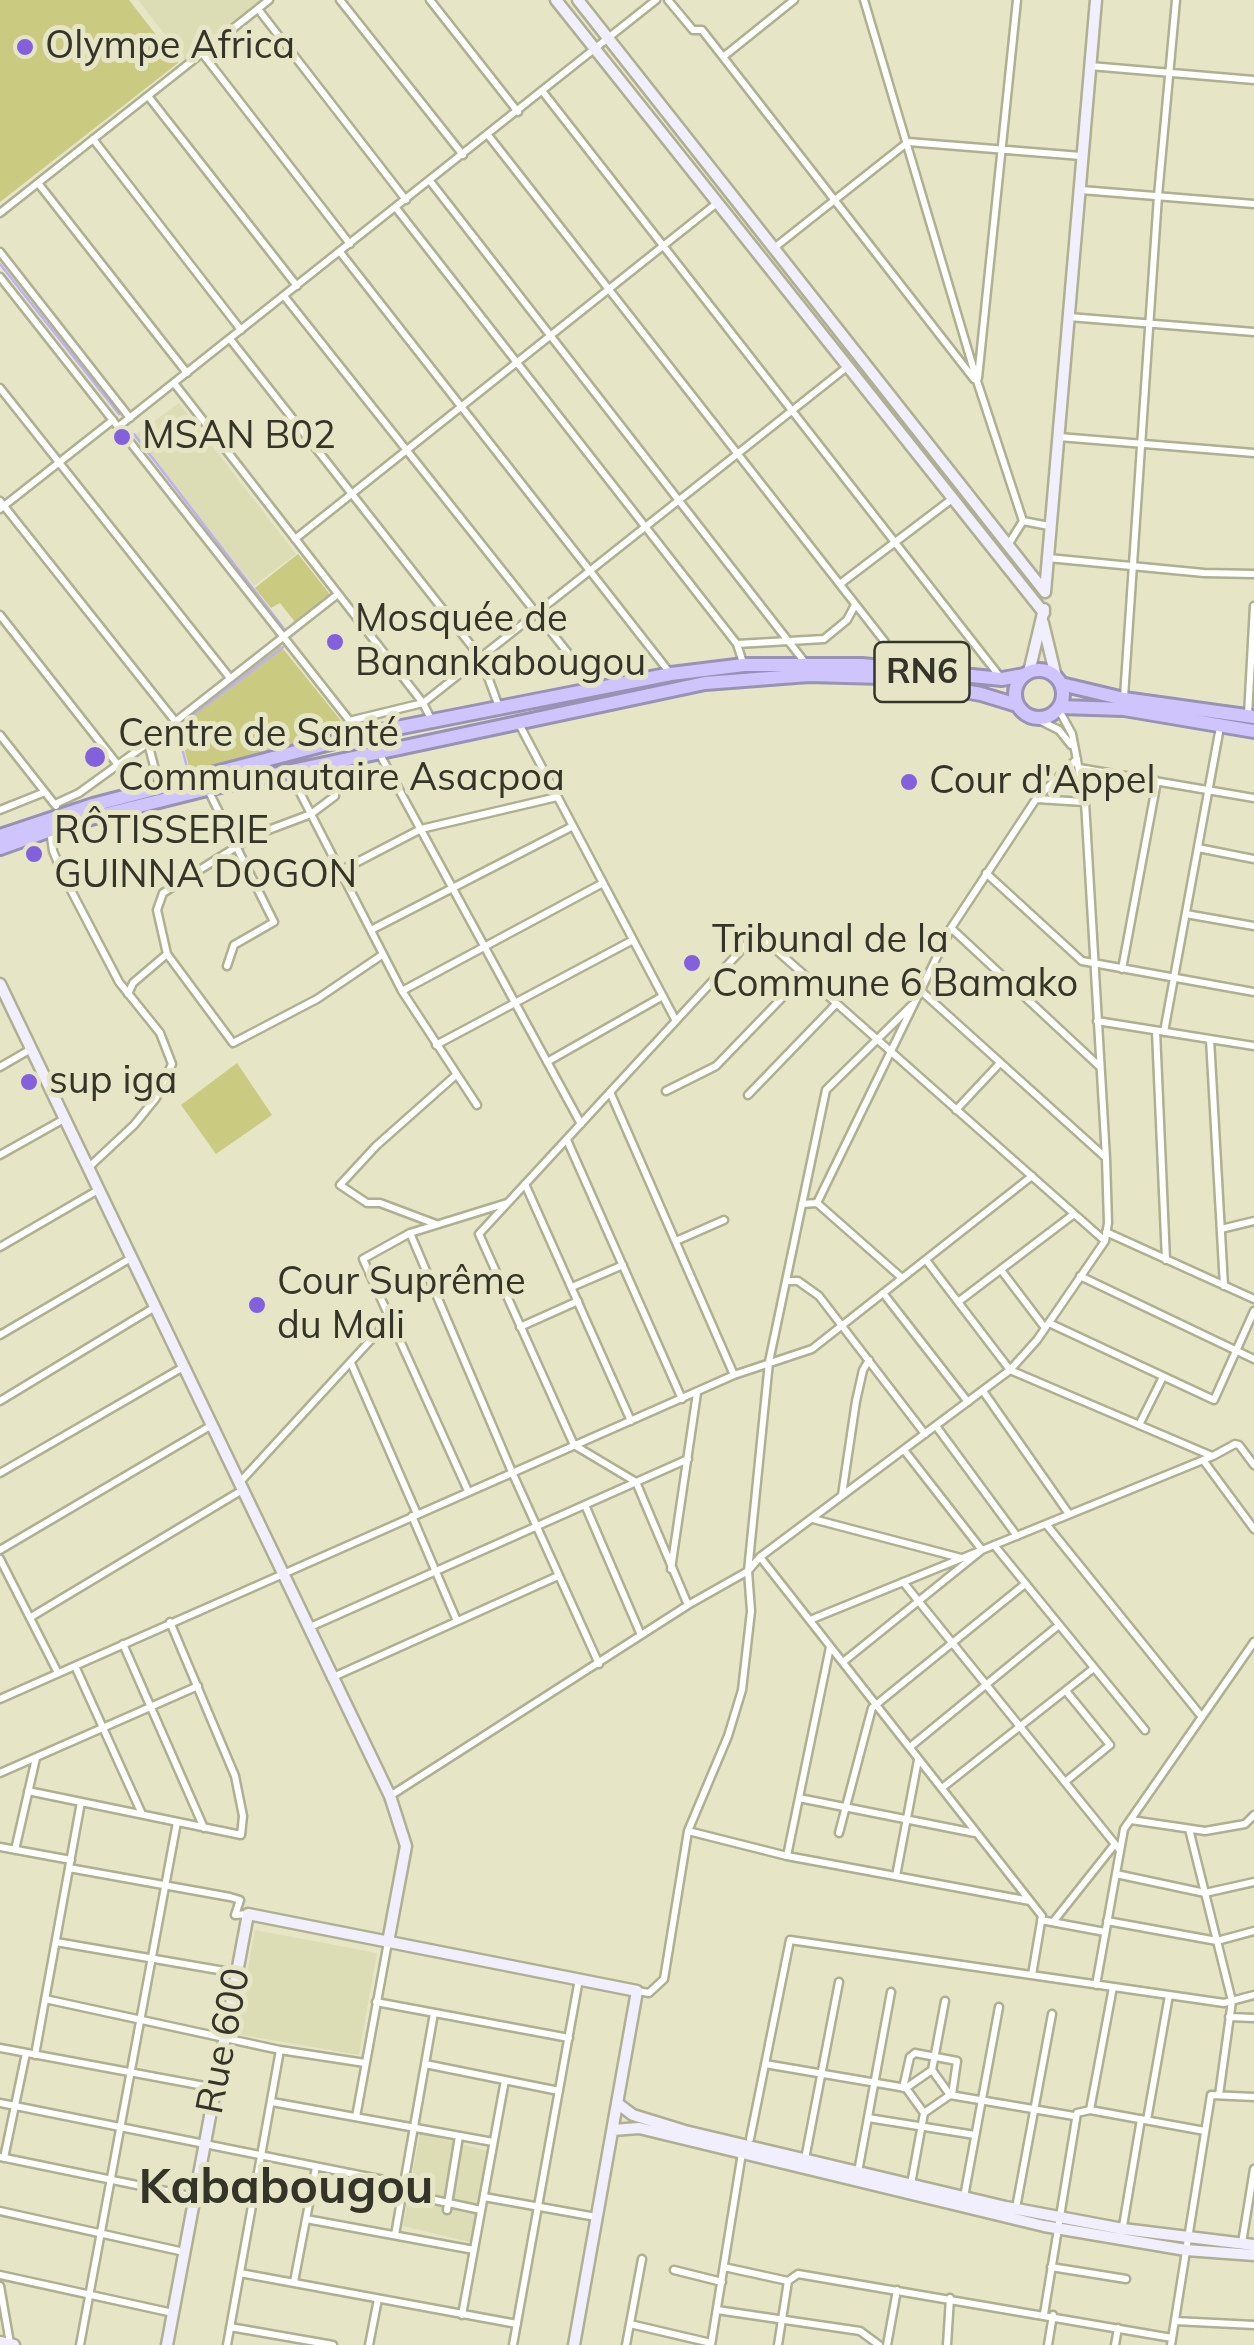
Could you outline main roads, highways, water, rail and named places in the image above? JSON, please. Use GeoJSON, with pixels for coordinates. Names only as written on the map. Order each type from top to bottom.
{"type":"FeatureCollection","features":[{"type":"Feature","properties":{"kind":"highway","name":"RN6"},"geometry":{"type":"LineString","coordinates":[[0,836],[58,809],[367,734],[671,674],[744,665],[884,668],[1002,679],[1038,670],[1058,680],[1124,699],[1251,716]]}},
{"type":"Feature","properties":{"kind":"highway","name":"RN6"},"geometry":{"type":"LineString","coordinates":[[1018,705],[1016,689],[1026,674]]}},
{"type":"Feature","properties":{"kind":"highway","name":"RN6"},"geometry":{"type":"LineString","coordinates":[[0,848],[50,829],[207,789],[705,683],[809,675],[883,677],[980,694],[1018,705],[1037,718],[1045,718],[1059,708]]}},
{"type":"Feature","properties":{"kind":"highway"},"geometry":{"type":"LineString","coordinates":[[1058,680],[1063,699],[1059,708],[1124,710],[1254,731]]}},
{"type":"Feature","properties":{"kind":"waterway"},"geometry":{"type":"LineString","coordinates":[[0,264],[119,414]]}},
{"type":"Feature","properties":{"kind":"waterway"},"geometry":{"type":"LineString","coordinates":[[134,434],[285,630]]}},
{"type":"Feature","properties":{"kind":"waterway"},"geometry":{"type":"LineString","coordinates":[[189,776],[177,727],[283,647]]}},
{"type":"Feature","properties":{"kind":"place","name":"Olympe Africa"},"geometry":{"type":"Point","coordinates":[25,47]}},
{"type":"Feature","properties":{"kind":"place","name":"MSAN B02"},"geometry":{"type":"Point","coordinates":[122,437]}},
{"type":"Feature","properties":{"kind":"place","name":"Mosquée de Banankabougou"},"geometry":{"type":"Point","coordinates":[335,642]}},
{"type":"Feature","properties":{"kind":"place","name":"Centre de Santé Communautaire Asacpoa"},"geometry":{"type":"Point","coordinates":[95,757]}},
{"type":"Feature","properties":{"kind":"place","name":"Cour d'Appel"},"geometry":{"type":"Point","coordinates":[909,782]}},
{"type":"Feature","properties":{"kind":"place","name":"RÔTISSERIE GUINNA DOGON"},"geometry":{"type":"Point","coordinates":[34,854]}},
{"type":"Feature","properties":{"kind":"place","name":"Tribunal de la Commune 6 Bamako"},"geometry":{"type":"Point","coordinates":[692,963]}},
{"type":"Feature","properties":{"kind":"place","name":"sup iga"},"geometry":{"type":"Point","coordinates":[29,1082]}},
{"type":"Feature","properties":{"kind":"place","name":"Cour Suprême du Mali"},"geometry":{"type":"Point","coordinates":[257,1305]}},
{"type":"Feature","properties":{"kind":"district","name":"Kababougou"},"geometry":{"type":"Point","coordinates":[286,2189]}}]}
